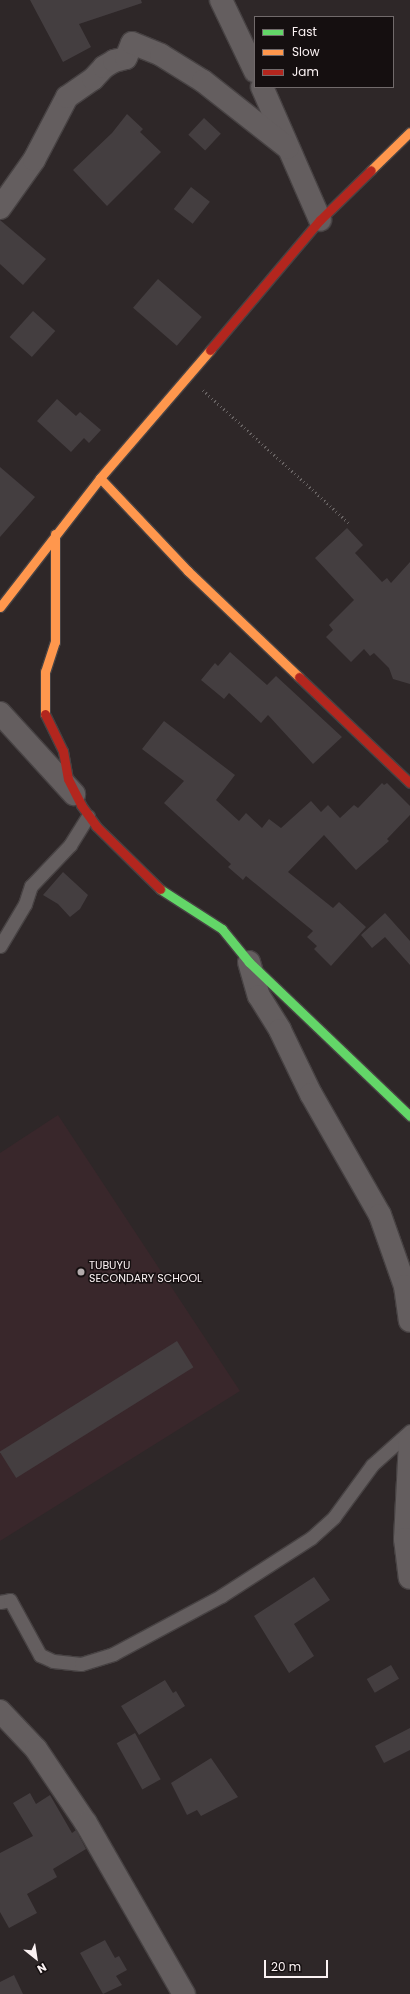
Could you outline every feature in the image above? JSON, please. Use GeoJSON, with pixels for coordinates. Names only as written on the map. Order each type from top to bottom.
{"type":"FeatureCollection","features":[{"type":"Feature","properties":{"kind":"street"},"geometry":{"type":"LineString","coordinates":[[221,0],[254,69]]}},
{"type":"Feature","properties":{"kind":"street"},"geometry":{"type":"LineString","coordinates":[[0,208],[34,160],[67,97],[93,78],[104,67],[126,58],[132,43],[161,54],[203,81],[288,148]]}},
{"type":"Feature","properties":{"kind":"street"},"geometry":{"type":"LineString","coordinates":[[262,88],[320,220]]}},
{"type":"Feature","properties":{"kind":"street"},"geometry":{"type":"LineString","coordinates":[[0,607],[55,534],[100,478],[320,220],[410,132]]}},
{"type":"Feature","properties":{"kind":"street"},"geometry":{"type":"LineString","coordinates":[[100,478],[188,571],[410,783]]}},
{"type":"Feature","properties":{"kind":"street"},"geometry":{"type":"LineString","coordinates":[[55,534],[55,642],[45,672],[44,710],[63,751],[74,794]]}},
{"type":"Feature","properties":{"kind":"street"},"geometry":{"type":"LineString","coordinates":[[0,713],[74,794],[88,816],[117,849],[159,888],[222,929],[249,962],[410,1116]]}},
{"type":"Feature","properties":{"kind":"street"},"geometry":{"type":"LineString","coordinates":[[249,962],[259,996],[280,1030],[311,1094],[380,1215],[405,1286],[410,1321]]}},
{"type":"Feature","properties":{"kind":"street"},"geometry":{"type":"LineString","coordinates":[[410,1441],[405,1539],[410,1578]]}},
{"type":"Feature","properties":{"kind":"street"},"geometry":{"type":"LineString","coordinates":[[0,1711],[36,1749],[86,1823],[182,1993]]}},
{"type":"Feature","properties":{"kind":"lane"},"geometry":{"type":"LineString","coordinates":[[0,946],[25,904],[31,886],[70,845],[88,816]]}},
{"type":"Feature","properties":{"kind":"lane"},"geometry":{"type":"LineString","coordinates":[[0,1602],[10,1600],[40,1655],[53,1661],[81,1664],[113,1654],[221,1596],[317,1534],[347,1502],[372,1465],[410,1432]]}},
{"type":"Feature","properties":{"kind":"path"},"geometry":{"type":"LineString","coordinates":[[201,388],[349,523]]}},
{"type":"Feature","properties":{"kind":"shaded area","name":"TUBUYU SECONDARY SCHOOL"},"geometry":{"type":"Polygon","coordinates":[[[58,1115],[240,1391],[0,1541],[0,1153],[58,1115]]]}},
{"type":"Feature","properties":{"kind":"building"},"geometry":{"type":"Polygon","coordinates":[[[30,0],[141,0],[142,3],[79,24],[91,47],[63,62],[30,0]]]}},
{"type":"Feature","properties":{"kind":"building"},"geometry":{"type":"Polygon","coordinates":[[[127,114],[143,129],[140,132],[161,152],[107,206],[73,170],[112,133],[127,114]]]}},
{"type":"Feature","properties":{"kind":"building"},"geometry":{"type":"Polygon","coordinates":[[[204,118],[221,134],[205,151],[188,135],[204,118]]]}},
{"type":"Feature","properties":{"kind":"building"},"geometry":{"type":"Polygon","coordinates":[[[191,187],[210,202],[193,224],[174,209],[191,187]]]}},
{"type":"Feature","properties":{"kind":"building"},"geometry":{"type":"Polygon","coordinates":[[[0,220],[46,259],[23,285],[0,264],[0,220]]]}},
{"type":"Feature","properties":{"kind":"building"},"geometry":{"type":"Polygon","coordinates":[[[158,279],[202,317],[177,346],[133,308],[158,279]]]}},
{"type":"Feature","properties":{"kind":"building"},"geometry":{"type":"Polygon","coordinates":[[[33,311],[55,331],[32,357],[10,337],[33,311]]]}},
{"type":"Feature","properties":{"kind":"building"},"geometry":{"type":"Polygon","coordinates":[[[57,399],[76,416],[80,412],[101,430],[89,443],[84,438],[71,452],[37,421],[57,399]]]}},
{"type":"Feature","properties":{"kind":"building"},"geometry":{"type":"Polygon","coordinates":[[[0,467],[35,497],[0,537],[0,467]]]}},
{"type":"Feature","properties":{"kind":"building"},"geometry":{"type":"Polygon","coordinates":[[[347,528],[363,545],[355,553],[382,582],[387,578],[391,583],[410,562],[410,684],[393,679],[389,668],[374,653],[370,656],[364,649],[351,662],[326,637],[333,630],[329,625],[354,600],[315,558],[347,528]]]}},
{"type":"Feature","properties":{"kind":"building"},"geometry":{"type":"Polygon","coordinates":[[[230,652],[267,685],[276,676],[342,737],[313,764],[268,715],[261,723],[229,693],[224,699],[201,680],[215,663],[218,666],[230,652]]]}},
{"type":"Feature","properties":{"kind":"building"},"geometry":{"type":"Polygon","coordinates":[[[164,721],[235,775],[216,800],[239,821],[246,813],[262,828],[269,819],[281,828],[311,801],[321,812],[328,805],[340,818],[354,805],[358,808],[382,783],[384,785],[387,783],[410,806],[410,815],[387,839],[389,841],[356,870],[324,835],[288,872],[333,908],[339,902],[366,927],[331,966],[314,949],[317,946],[307,937],[313,931],[246,876],[243,880],[228,867],[231,864],[164,803],[184,781],[142,749],[164,721]]]}},
{"type":"Feature","properties":{"kind":"building"},"geometry":{"type":"Polygon","coordinates":[[[63,872],[88,895],[80,909],[70,917],[58,904],[43,895],[63,872]]]}},
{"type":"Feature","properties":{"kind":"building"},"geometry":{"type":"Polygon","coordinates":[[[385,913],[410,941],[410,965],[385,937],[372,948],[361,935],[385,913]]]}},
{"type":"Feature","properties":{"kind":"building"},"geometry":{"type":"Polygon","coordinates":[[[177,1341],[193,1367],[16,1478],[0,1452],[177,1341]]]}},
{"type":"Feature","properties":{"kind":"building"},"geometry":{"type":"Polygon","coordinates":[[[314,1577],[330,1600],[294,1624],[314,1656],[289,1673],[254,1616],[314,1577]]]}},
{"type":"Feature","properties":{"kind":"building"},"geometry":{"type":"Polygon","coordinates":[[[391,1665],[399,1679],[375,1693],[367,1679],[391,1665]]]}},
{"type":"Feature","properties":{"kind":"building"},"geometry":{"type":"Polygon","coordinates":[[[165,1680],[173,1693],[176,1691],[185,1706],[139,1735],[121,1706],[165,1680]]]}},
{"type":"Feature","properties":{"kind":"building"},"geometry":{"type":"Polygon","coordinates":[[[410,1728],[410,1750],[384,1763],[375,1746],[410,1728]]]}},
{"type":"Feature","properties":{"kind":"building"},"geometry":{"type":"Polygon","coordinates":[[[135,1733],[161,1779],[142,1790],[117,1743],[135,1733]]]}},
{"type":"Feature","properties":{"kind":"building"},"geometry":{"type":"Polygon","coordinates":[[[211,1758],[238,1797],[201,1816],[197,1810],[187,1815],[171,1783],[211,1758]]]}},
{"type":"Feature","properties":{"kind":"building"},"geometry":{"type":"Polygon","coordinates":[[[30,1793],[36,1804],[50,1795],[72,1833],[76,1830],[86,1849],[53,1869],[57,1877],[27,1894],[37,1913],[9,1928],[0,1912],[0,1853],[33,1836],[13,1803],[30,1793]]]}},
{"type":"Feature","properties":{"kind":"building"},"geometry":{"type":"Polygon","coordinates":[[[105,1940],[115,1958],[119,1956],[127,1970],[116,1976],[122,1985],[103,1994],[80,1953],[105,1940]]]}},
{"type":"Feature","properties":{"kind":"building"},"geometry":{"type":"Polygon","coordinates":[[[14,1975],[23,1994],[0,1994],[0,1982],[14,1975]]]}},
{"type":"Feature","properties":{"kind":"traffic: fast"},"geometry":{"type":"LineString","coordinates":[[160,889],[222,929],[249,962],[410,1116]]}},
{"type":"Feature","properties":{"kind":"traffic: slow"},"geometry":{"type":"LineString","coordinates":[[371,170],[410,132]]}},
{"type":"Feature","properties":{"kind":"traffic: slow"},"geometry":{"type":"LineString","coordinates":[[0,607],[100,478],[210,350]]}},
{"type":"Feature","properties":{"kind":"traffic: slow"},"geometry":{"type":"LineString","coordinates":[[100,478],[188,571],[299,677]]}},
{"type":"Feature","properties":{"kind":"traffic: slow"},"geometry":{"type":"LineString","coordinates":[[45,714],[45,672],[55,642],[55,534]]}},
{"type":"Feature","properties":{"kind":"traffic: jam"},"geometry":{"type":"LineString","coordinates":[[210,350],[320,220],[371,170]]}},
{"type":"Feature","properties":{"kind":"traffic: jam"},"geometry":{"type":"LineString","coordinates":[[299,677],[410,783]]}},
{"type":"Feature","properties":{"kind":"traffic: jam"},"geometry":{"type":"LineString","coordinates":[[45,714],[63,751],[68,779],[81,805],[96,826],[160,889]]}},
{"type":"Feature","properties":{"kind":"place","name":"TUBUYU SECONDARY SCHOOL"},"geometry":{"type":"Point","coordinates":[81,1272]}}]}
